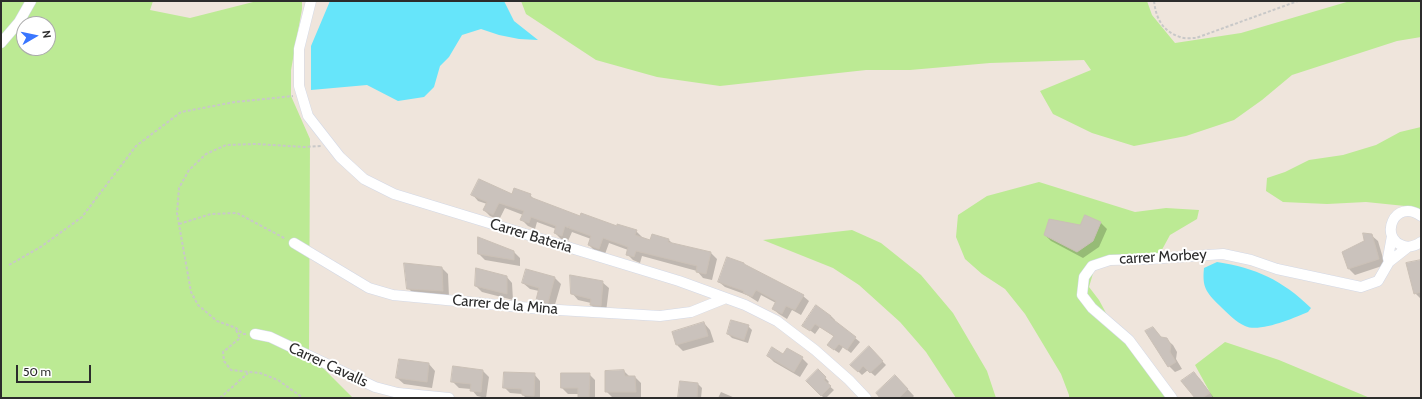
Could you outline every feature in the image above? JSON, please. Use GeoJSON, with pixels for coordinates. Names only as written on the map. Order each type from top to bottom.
{"type":"FeatureCollection","features":[{"type":"Feature","properties":{"kind":"street"},"geometry":{"type":"LineString","coordinates":[[1,43],[19,22],[31,1]]}},
{"type":"Feature","properties":{"kind":"street","name":"Carrer Bateria"},"geometry":{"type":"LineString","coordinates":[[311,1],[299,48],[299,86],[308,116],[340,157],[364,179],[394,194],[679,281],[745,305],[777,321],[815,350],[849,380],[866,398]]}},
{"type":"Feature","properties":{"kind":"street","name":"carrer Morbey"},"geometry":{"type":"LineString","coordinates":[[1389,262],[1388,258],[1392,236],[1390,229],[1396,216],[1402,212],[1409,211],[1416,212],[1421,216]]}},
{"type":"Feature","properties":{"kind":"street"},"geometry":{"type":"LineString","coordinates":[[1392,236],[1395,242],[1401,246],[1408,247],[1420,244]]}},
{"type":"Feature","properties":{"kind":"street","name":"Carrer de la Mina"},"geometry":{"type":"LineString","coordinates":[[294,243],[368,288],[393,295],[542,309],[660,316],[691,312],[726,298]]}},
{"type":"Feature","properties":{"kind":"street","name":"carrer Morbey"},"geometry":{"type":"LineString","coordinates":[[1172,398],[1129,340],[1092,308],[1082,295],[1084,277],[1092,266],[1110,260],[1223,254],[1251,260],[1276,269],[1361,287],[1378,281],[1389,262],[1408,247]]}},
{"type":"Feature","properties":{"kind":"street","name":"Carrer Cavalls"},"geometry":{"type":"LineString","coordinates":[[255,334],[270,337],[375,387],[398,393],[449,398]]}},
{"type":"Feature","properties":{"kind":"path"},"geometry":{"type":"LineString","coordinates":[[1154,1],[1156,15],[1165,28],[1180,38],[1196,38],[1298,1]]}},
{"type":"Feature","properties":{"kind":"path"},"geometry":{"type":"LineString","coordinates":[[10,265],[42,246],[82,217],[136,146],[181,112],[235,102],[302,95]]}},
{"type":"Feature","properties":{"kind":"path"},"geometry":{"type":"LineString","coordinates":[[255,334],[243,334],[236,328],[217,321],[198,305],[191,292],[177,213],[179,188],[189,170],[206,154],[226,145],[256,144],[319,147],[329,143]]}},
{"type":"Feature","properties":{"kind":"path"},"geometry":{"type":"LineString","coordinates":[[179,224],[211,214],[237,213],[294,243]]}},
{"type":"Feature","properties":{"kind":"path"},"geometry":{"type":"LineString","coordinates":[[236,328],[240,338],[223,352],[224,361],[231,370],[248,373],[260,373],[278,380],[303,398]]}},
{"type":"Feature","properties":{"kind":"path"},"geometry":{"type":"LineString","coordinates":[[220,398],[248,373]]}},
{"type":"Feature","properties":{"kind":"green space"},"geometry":{"type":"Polygon","coordinates":[[[1,1],[153,1],[150,10],[190,18],[257,1],[302,1],[302,9],[291,70],[291,96],[310,139],[309,354],[353,398],[1,398],[1,1]]]}},
{"type":"Feature","properties":{"kind":"green space"},"geometry":{"type":"Polygon","coordinates":[[[521,1],[1147,1],[1152,15],[1175,43],[1241,33],[1350,1],[1421,1],[1421,37],[1397,41],[1292,75],[1262,100],[1234,120],[1186,136],[1134,146],[1092,133],[1053,114],[1040,91],[1091,70],[1084,60],[990,63],[910,70],[866,70],[720,86],[657,77],[596,60],[526,14],[521,1]]]}},
{"type":"Feature","properties":{"kind":"green space"},"geometry":{"type":"Polygon","coordinates":[[[1421,127],[1421,210],[1415,207],[1366,202],[1327,204],[1283,202],[1266,191],[1267,178],[1285,172],[1309,160],[1343,155],[1376,145],[1400,132],[1421,127]]]}},
{"type":"Feature","properties":{"kind":"green space"},"geometry":{"type":"Polygon","coordinates":[[[1039,182],[1135,212],[1166,208],[1199,210],[1197,219],[1170,235],[1158,257],[1110,260],[1094,270],[1089,287],[1099,300],[1114,328],[1168,398],[1069,398],[1061,374],[1025,314],[1005,289],[982,274],[965,259],[956,237],[958,215],[987,196],[1039,182]]]}},
{"type":"Feature","properties":{"kind":"green space"},"geometry":{"type":"Polygon","coordinates":[[[852,230],[881,243],[921,275],[953,313],[987,371],[996,398],[956,398],[926,352],[900,322],[859,285],[833,268],[763,240],[852,230]]]}},
{"type":"Feature","properties":{"kind":"green space"},"geometry":{"type":"Polygon","coordinates":[[[1225,342],[1279,360],[1370,398],[1213,398],[1195,365],[1225,342]]]}},
{"type":"Feature","properties":{"kind":"water"},"geometry":{"type":"Polygon","coordinates":[[[330,1],[504,1],[514,21],[538,40],[519,39],[499,35],[481,29],[462,35],[449,57],[440,66],[434,87],[424,97],[398,101],[367,85],[311,90],[311,46],[330,1]]]}},
{"type":"Feature","properties":{"kind":"water"},"geometry":{"type":"Polygon","coordinates":[[[1217,262],[1244,268],[1268,277],[1290,290],[1311,308],[1308,312],[1276,324],[1259,328],[1245,326],[1225,311],[1208,293],[1204,285],[1204,268],[1217,262]]]}},
{"type":"Feature","properties":{"kind":"building"},"geometry":{"type":"Polygon","coordinates":[[[479,179],[512,194],[514,188],[531,194],[530,197],[580,216],[581,213],[617,226],[617,224],[637,230],[635,235],[650,240],[652,234],[669,239],[668,242],[711,252],[706,274],[696,272],[697,266],[636,251],[634,257],[626,255],[628,247],[603,238],[599,249],[588,245],[591,236],[569,228],[569,226],[568,228],[565,226],[562,236],[554,233],[556,226],[531,217],[529,223],[520,220],[524,211],[499,203],[493,215],[483,210],[487,202],[471,195],[479,179]]]}},
{"type":"Feature","properties":{"kind":"building"},"geometry":{"type":"Polygon","coordinates":[[[1085,215],[1101,222],[1093,241],[1077,252],[1044,235],[1049,219],[1080,225],[1085,215]]]}},
{"type":"Feature","properties":{"kind":"building"},"geometry":{"type":"Polygon","coordinates":[[[1363,233],[1372,234],[1379,259],[1348,269],[1342,252],[1364,241],[1363,233]]]}},
{"type":"Feature","properties":{"kind":"building"},"geometry":{"type":"Polygon","coordinates":[[[478,237],[514,251],[514,260],[478,254],[478,237]]]}},
{"type":"Feature","properties":{"kind":"building"},"geometry":{"type":"Polygon","coordinates":[[[727,257],[744,263],[804,295],[795,310],[786,306],[782,314],[772,309],[776,301],[756,290],[752,297],[743,293],[744,291],[718,282],[727,257]]]}},
{"type":"Feature","properties":{"kind":"building"},"geometry":{"type":"Polygon","coordinates":[[[1421,260],[1421,292],[1414,294],[1406,263],[1421,260]]]}},
{"type":"Feature","properties":{"kind":"building"},"geometry":{"type":"Polygon","coordinates":[[[404,263],[442,267],[443,291],[407,289],[404,263]]]}},
{"type":"Feature","properties":{"kind":"building"},"geometry":{"type":"Polygon","coordinates":[[[476,268],[507,276],[507,294],[475,286],[476,268]]]}},
{"type":"Feature","properties":{"kind":"building"},"geometry":{"type":"Polygon","coordinates":[[[526,269],[555,277],[548,303],[536,300],[539,288],[522,283],[526,269]]]}},
{"type":"Feature","properties":{"kind":"building"},"geometry":{"type":"Polygon","coordinates":[[[570,275],[603,281],[601,306],[590,305],[591,299],[571,294],[570,275]]]}},
{"type":"Feature","properties":{"kind":"building"},"geometry":{"type":"Polygon","coordinates":[[[816,305],[856,337],[847,350],[839,344],[834,350],[827,345],[834,336],[815,324],[810,331],[802,326],[816,305]]]}},
{"type":"Feature","properties":{"kind":"building"},"geometry":{"type":"Polygon","coordinates":[[[731,320],[749,325],[744,340],[727,334],[731,320]]]}},
{"type":"Feature","properties":{"kind":"building"},"geometry":{"type":"Polygon","coordinates":[[[704,322],[708,336],[676,345],[672,332],[704,322]]]}},
{"type":"Feature","properties":{"kind":"building"},"geometry":{"type":"Polygon","coordinates":[[[1153,327],[1161,337],[1167,338],[1171,345],[1170,352],[1176,362],[1168,367],[1145,331],[1153,327]]]}},
{"type":"Feature","properties":{"kind":"building"},"geometry":{"type":"Polygon","coordinates":[[[869,346],[883,361],[870,373],[863,366],[858,372],[850,365],[869,346]]]}},
{"type":"Feature","properties":{"kind":"building"},"geometry":{"type":"Polygon","coordinates":[[[772,347],[783,354],[787,348],[803,357],[794,372],[767,356],[772,347]]]}},
{"type":"Feature","properties":{"kind":"building"},"geometry":{"type":"Polygon","coordinates":[[[399,359],[429,363],[427,382],[396,378],[399,359]]]}},
{"type":"Feature","properties":{"kind":"building"},"geometry":{"type":"Polygon","coordinates":[[[453,366],[483,370],[481,392],[470,391],[471,384],[451,382],[453,366]]]}},
{"type":"Feature","properties":{"kind":"building"},"geometry":{"type":"Polygon","coordinates":[[[818,369],[826,377],[824,380],[831,386],[821,396],[806,381],[818,369]]]}},
{"type":"Feature","properties":{"kind":"building"},"geometry":{"type":"Polygon","coordinates":[[[624,370],[625,376],[635,376],[636,392],[605,392],[605,371],[624,370]]]}},
{"type":"Feature","properties":{"kind":"building"},"geometry":{"type":"Polygon","coordinates":[[[504,372],[535,373],[534,396],[522,395],[522,389],[503,388],[504,372]]]}},
{"type":"Feature","properties":{"kind":"building"},"geometry":{"type":"Polygon","coordinates":[[[1194,372],[1210,393],[1202,398],[1195,398],[1181,381],[1194,372]]]}},
{"type":"Feature","properties":{"kind":"building"},"geometry":{"type":"Polygon","coordinates":[[[561,373],[590,373],[589,397],[578,397],[578,388],[561,388],[561,373]]]}},
{"type":"Feature","properties":{"kind":"building"},"geometry":{"type":"Polygon","coordinates":[[[895,375],[908,389],[899,398],[880,398],[876,393],[895,375]]]}},
{"type":"Feature","properties":{"kind":"building"},"geometry":{"type":"Polygon","coordinates":[[[680,381],[698,383],[697,398],[678,398],[680,381]]]}}]}
